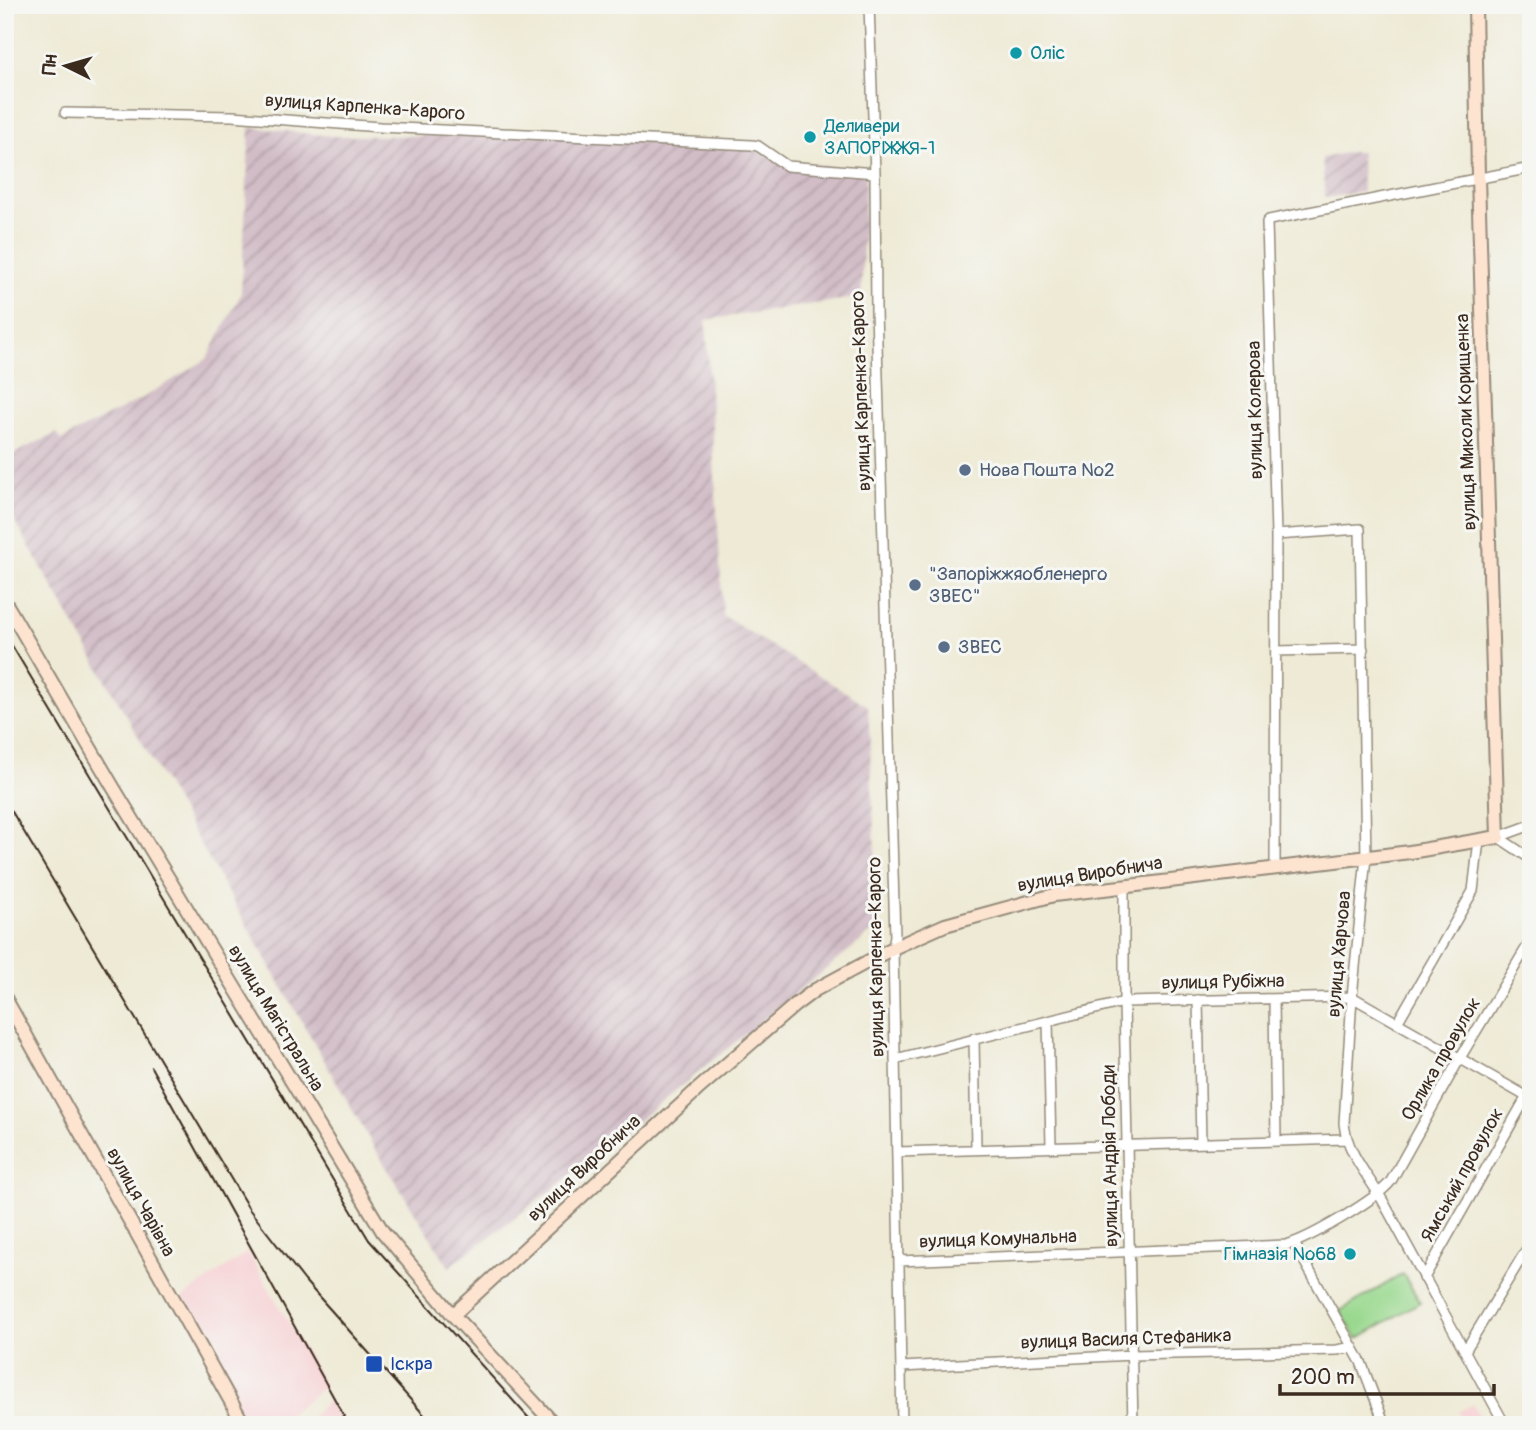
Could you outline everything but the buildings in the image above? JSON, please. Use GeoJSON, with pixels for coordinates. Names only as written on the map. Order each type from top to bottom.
{"type":"FeatureCollection","features":[{"type":"Feature","properties":{"kind":"street"},"geometry":{"type":"LineString","coordinates":[[870,5],[875,173]]}},
{"type":"Feature","properties":{"kind":"street","name":"вулиця Миколи Корищенка"},"geometry":{"type":"LineString","coordinates":[[1475,5],[1498,837]]}},
{"type":"Feature","properties":{"kind":"street","name":"вулиця Карпенка-Карого"},"geometry":{"type":"LineString","coordinates":[[65,113],[232,116],[380,127],[752,145],[758,146],[787,166],[875,173],[876,312],[894,923],[902,1425]]}},
{"type":"Feature","properties":{"kind":"street","name":"вулиця Колерова"},"geometry":{"type":"LineString","coordinates":[[1275,867],[1276,535],[1267,222],[1531,168]]}},
{"type":"Feature","properties":{"kind":"street","name":"вулиця Харчова"},"geometry":{"type":"LineString","coordinates":[[1276,535],[1360,529],[1366,857],[1352,997],[1344,1122],[1346,1139],[1505,1425]]}},
{"type":"Feature","properties":{"kind":"street","name":"вулиця Магістральна"},"geometry":{"type":"LineString","coordinates":[[5,602],[135,823],[383,1231],[453,1315],[555,1425]]}},
{"type":"Feature","properties":{"kind":"street"},"geometry":{"type":"LineString","coordinates":[[1276,651],[1363,649]]}},
{"type":"Feature","properties":{"kind":"street"},"geometry":{"type":"LineString","coordinates":[[1498,837],[1531,825]]}},
{"type":"Feature","properties":{"kind":"street"},"geometry":{"type":"LineString","coordinates":[[1498,837],[1531,859]]}},
{"type":"Feature","properties":{"kind":"street","name":"вулиця Виробнича"},"geometry":{"type":"LineString","coordinates":[[453,1315],[697,1090],[795,1005],[815,990],[893,948],[945,925],[1054,895],[1366,857],[1498,837]]}},
{"type":"Feature","properties":{"kind":"street"},"geometry":{"type":"LineString","coordinates":[[1397,1023],[1473,891],[1479,841]]}},
{"type":"Feature","properties":{"kind":"street","name":"вулиця Андрія Лободи"},"geometry":{"type":"LineString","coordinates":[[1124,887],[1133,1425]]}},
{"type":"Feature","properties":{"kind":"street","name":"Орлика провулок"},"geometry":{"type":"LineString","coordinates":[[1378,1194],[1391,1181],[1460,1058],[1531,940]]}},
{"type":"Feature","properties":{"kind":"street"},"geometry":{"type":"LineString","coordinates":[[1352,997],[1529,1095]]}},
{"type":"Feature","properties":{"kind":"street","name":"вулиця Рубіжна"},"geometry":{"type":"LineString","coordinates":[[895,1059],[1124,1002],[1352,997]]}},
{"type":"Feature","properties":{"kind":"street","name":"вулиця Чарівна"},"geometry":{"type":"LineString","coordinates":[[5,998],[244,1425]]}},
{"type":"Feature","properties":{"kind":"street"},"geometry":{"type":"LineString","coordinates":[[1274,999],[1276,1141]]}},
{"type":"Feature","properties":{"kind":"street"},"geometry":{"type":"LineString","coordinates":[[1198,1000],[1201,1142]]}},
{"type":"Feature","properties":{"kind":"street"},"geometry":{"type":"LineString","coordinates":[[1048,1021],[1051,1146]]}},
{"type":"Feature","properties":{"kind":"street"},"geometry":{"type":"LineString","coordinates":[[974,1038],[976,1148]]}},
{"type":"Feature","properties":{"kind":"street","name":"Ямський провулок"},"geometry":{"type":"LineString","coordinates":[[1424,1278],[1529,1095]]}},
{"type":"Feature","properties":{"kind":"street"},"geometry":{"type":"LineString","coordinates":[[897,1152],[1346,1139]]}},
{"type":"Feature","properties":{"kind":"street","name":"вулиця Комунальна"},"geometry":{"type":"LineString","coordinates":[[899,1261],[1294,1242],[1378,1194]]}},
{"type":"Feature","properties":{"kind":"street"},"geometry":{"type":"LineString","coordinates":[[1294,1242],[1353,1347],[1370,1382],[1385,1425]]}},
{"type":"Feature","properties":{"kind":"street"},"geometry":{"type":"LineString","coordinates":[[1465,1351],[1531,1242]]}},
{"type":"Feature","properties":{"kind":"street","name":"вулиця Василя Стефаника"},"geometry":{"type":"LineString","coordinates":[[901,1367],[1132,1355],[1337,1350],[1353,1347]]}},
{"type":"Feature","properties":{"kind":"shaded area"},"geometry":{"type":"Polygon","coordinates":[[[250,127],[331,136],[573,135],[744,144],[772,158],[830,167],[866,168],[861,297],[706,320],[723,616],[868,706],[879,926],[566,1179],[449,1267],[375,1149],[5,504],[5,441],[13,454],[57,433],[61,440],[143,398],[207,359],[241,294],[250,127]]]}},
{"type":"Feature","properties":{"kind":"shaded area"},"geometry":{"type":"Polygon","coordinates":[[[1361,152],[1362,192],[1325,198],[1322,158],[1361,152]]]}},
{"type":"Feature","properties":{"kind":"shaded area"},"geometry":{"type":"Polygon","coordinates":[[[248,1252],[325,1386],[275,1425],[248,1425],[179,1300],[248,1252]]]}},
{"type":"Feature","properties":{"kind":"shaded area"},"geometry":{"type":"Polygon","coordinates":[[[329,1400],[341,1425],[303,1425],[324,1404],[329,1400]]]}},
{"type":"Feature","properties":{"kind":"shaded area"},"geometry":{"type":"Polygon","coordinates":[[[1473,1404],[1484,1425],[1465,1425],[1458,1412],[1473,1404]]]}},
{"type":"Feature","properties":{"kind":"green space"},"geometry":{"type":"Polygon","coordinates":[[[1403,1274],[1420,1302],[1357,1339],[1340,1311],[1403,1274]]]}},
{"type":"Feature","properties":{"kind":"tram line"},"geometry":{"type":"LineString","coordinates":[[5,634],[369,1240],[535,1425]]}},
{"type":"Feature","properties":{"kind":"railway"},"geometry":{"type":"LineString","coordinates":[[5,800],[249,1209],[305,1281],[433,1425]]}},
{"type":"Feature","properties":{"kind":"railway"},"geometry":{"type":"LineString","coordinates":[[151,1067],[349,1425]]}},
{"type":"Feature","properties":{"kind":"place","name":"Оліс"},"geometry":{"type":"Point","coordinates":[1016,53]}},
{"type":"Feature","properties":{"kind":"place","name":"Деливери ЗАПОРІЖЖЯ-1"},"geometry":{"type":"Point","coordinates":[810,137]}},
{"type":"Feature","properties":{"kind":"place","name":"Нова Пошта №2"},"geometry":{"type":"Point","coordinates":[965,470]}},
{"type":"Feature","properties":{"kind":"place","name":"\"Запоріжжяобленерго ЗВЕС\""},"geometry":{"type":"Point","coordinates":[915,585]}},
{"type":"Feature","properties":{"kind":"place","name":"ЗВЕС"},"geometry":{"type":"Point","coordinates":[944,647]}},
{"type":"Feature","properties":{"kind":"place","name":"Гімназія №68"},"geometry":{"type":"Point","coordinates":[1350,1254]}},
{"type":"Feature","properties":{"kind":"place","name":"Іскра"},"geometry":{"type":"Point","coordinates":[374,1364]}}]}
